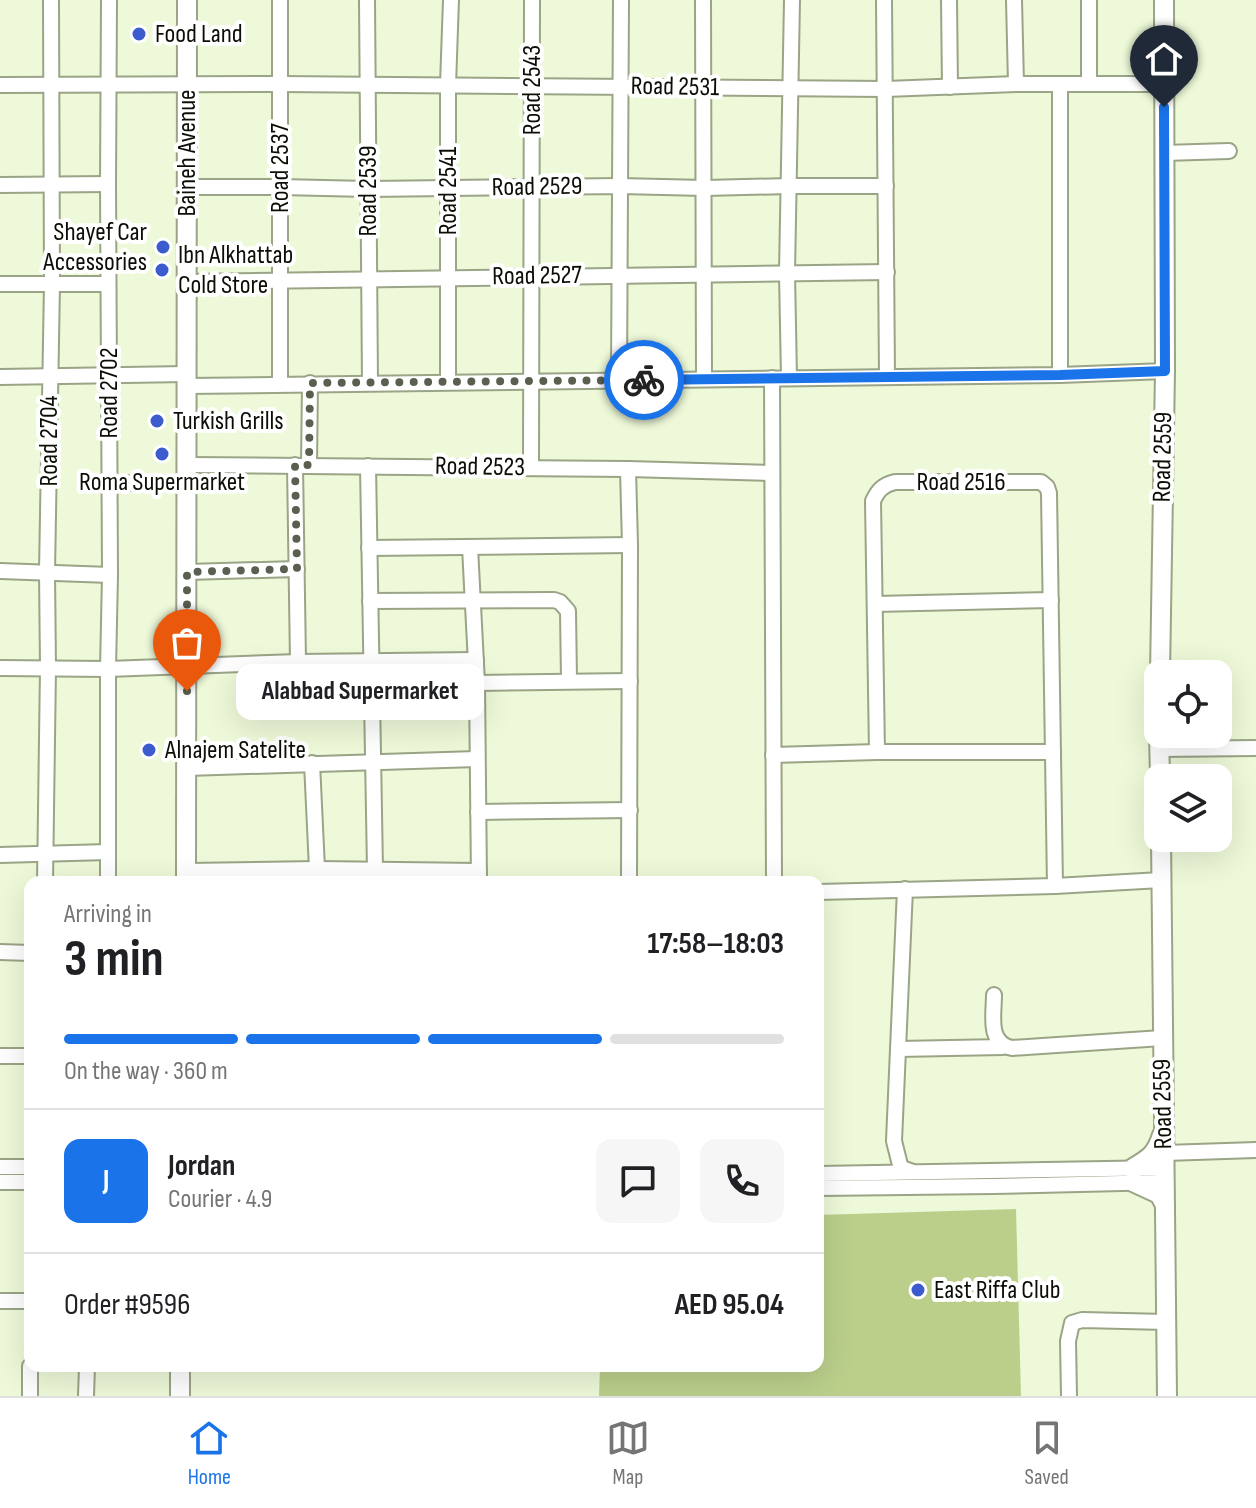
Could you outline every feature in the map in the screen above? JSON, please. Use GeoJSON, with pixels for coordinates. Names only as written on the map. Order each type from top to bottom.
{"type":"FeatureCollection","features":[{"type":"Feature","properties":{"kind":"street","name":"Road 2704"},"geometry":{"type":"LineString","coordinates":[[45,876],[52,284],[51,0]]}},
{"type":"Feature","properties":{"kind":"street","name":"Road 2702"},"geometry":{"type":"LineString","coordinates":[[108,876],[109,0]]}},
{"type":"Feature","properties":{"kind":"street","name":"Baineh Avenue"},"geometry":{"type":"LineString","coordinates":[[186,876],[187,0]]}},
{"type":"Feature","properties":{"kind":"street","name":"Road 2537"},"geometry":{"type":"LineString","coordinates":[[280,0],[280,384]]}},
{"type":"Feature","properties":{"kind":"street","name":"Road 2539"},"geometry":{"type":"LineString","coordinates":[[367,0],[370,383]]}},
{"type":"Feature","properties":{"kind":"street","name":"Road 2541"},"geometry":{"type":"LineString","coordinates":[[448,382],[451,0]]}},
{"type":"Feature","properties":{"kind":"street","name":"Road 2543"},"geometry":{"type":"LineString","coordinates":[[531,468],[532,0]]}},
{"type":"Feature","properties":{"kind":"street"},"geometry":{"type":"LineString","coordinates":[[619,380],[621,0]]}},
{"type":"Feature","properties":{"kind":"street"},"geometry":{"type":"LineString","coordinates":[[703,0],[704,379]]}},
{"type":"Feature","properties":{"kind":"street"},"geometry":{"type":"LineString","coordinates":[[789,378],[787,273],[792,0]]}},
{"type":"Feature","properties":{"kind":"street"},"geometry":{"type":"LineString","coordinates":[[884,0],[887,377]]}},
{"type":"Feature","properties":{"kind":"street"},"geometry":{"type":"LineString","coordinates":[[949,0],[950,87]]}},
{"type":"Feature","properties":{"kind":"street"},"geometry":{"type":"LineString","coordinates":[[1014,0],[1016,84]]}},
{"type":"Feature","properties":{"kind":"street"},"geometry":{"type":"LineString","coordinates":[[1089,0],[1089,84]]}},
{"type":"Feature","properties":{"kind":"street","name":"Road 2559"},"geometry":{"type":"LineString","coordinates":[[1160,660],[1165,371],[1164,0]]}},
{"type":"Feature","properties":{"kind":"street","name":"Road 2531"},"geometry":{"type":"LineString","coordinates":[[0,85],[886,89],[1016,84],[1164,84]]}},
{"type":"Feature","properties":{"kind":"street"},"geometry":{"type":"LineString","coordinates":[[1060,84],[1060,375]]}},
{"type":"Feature","properties":{"kind":"street"},"geometry":{"type":"LineString","coordinates":[[1164,153],[1229,151]]}},
{"type":"Feature","properties":{"kind":"street"},"geometry":{"type":"LineString","coordinates":[[0,185],[108,184]]}},
{"type":"Feature","properties":{"kind":"street","name":"Road 2529"},"geometry":{"type":"LineString","coordinates":[[187,187],[886,186]]}},
{"type":"Feature","properties":{"kind":"street","name":"Road 2527"},"geometry":{"type":"LineString","coordinates":[[187,282],[887,272]]}},
{"type":"Feature","properties":{"kind":"street"},"geometry":{"type":"LineString","coordinates":[[0,284],[108,284]]}},
{"type":"Feature","properties":{"kind":"street"},"geometry":{"type":"LineString","coordinates":[[0,377],[109,377],[280,384],[1060,375],[1165,371]]}},
{"type":"Feature","properties":{"kind":"street"},"geometry":{"type":"LineString","coordinates":[[772,378],[774,876]]}},
{"type":"Feature","properties":{"kind":"street"},"geometry":{"type":"LineString","coordinates":[[298,662],[297,569],[310,383]]}},
{"type":"Feature","properties":{"kind":"street","name":"Road 2523"},"geometry":{"type":"LineString","coordinates":[[110,483],[302,465],[772,473]]}},
{"type":"Feature","properties":{"kind":"street"},"geometry":{"type":"LineString","coordinates":[[368,466],[375,870]]}},
{"type":"Feature","properties":{"kind":"street"},"geometry":{"type":"LineString","coordinates":[[628,469],[629,876]]}},
{"type":"Feature","properties":{"kind":"street","name":"Road 2516"},"geometry":{"type":"LineString","coordinates":[[877,752],[873,501],[877,491],[895,482],[1041,482],[1049,493],[1055,886]]}},
{"type":"Feature","properties":{"kind":"street"},"geometry":{"type":"LineString","coordinates":[[369,548],[630,545]]}},
{"type":"Feature","properties":{"kind":"street"},"geometry":{"type":"LineString","coordinates":[[470,547],[477,683],[479,876]]}},
{"type":"Feature","properties":{"kind":"street"},"geometry":{"type":"LineString","coordinates":[[187,572],[297,569]]}},
{"type":"Feature","properties":{"kind":"street"},"geometry":{"type":"LineString","coordinates":[[0,571],[110,575]]}},
{"type":"Feature","properties":{"kind":"street"},"geometry":{"type":"LineString","coordinates":[[370,601],[554,600],[565,606],[568,617],[569,680]]}},
{"type":"Feature","properties":{"kind":"street"},"geometry":{"type":"LineString","coordinates":[[875,604],[1051,600]]}},
{"type":"Feature","properties":{"kind":"street"},"geometry":{"type":"LineString","coordinates":[[0,668],[108,669],[476,660]]}},
{"type":"Feature","properties":{"kind":"street"},"geometry":{"type":"LineString","coordinates":[[477,683],[630,681]]}},
{"type":"Feature","properties":{"kind":"street"},"geometry":{"type":"LineString","coordinates":[[1232,746],[1256,748]]}},
{"type":"Feature","properties":{"kind":"street"},"geometry":{"type":"LineString","coordinates":[[773,755],[1053,752]]}},
{"type":"Feature","properties":{"kind":"street"},"geometry":{"type":"LineString","coordinates":[[187,768],[477,759]]}},
{"type":"Feature","properties":{"kind":"street"},"geometry":{"type":"LineString","coordinates":[[312,763],[317,869]]}},
{"type":"Feature","properties":{"kind":"street"},"geometry":{"type":"LineString","coordinates":[[478,812],[630,810]]}},
{"type":"Feature","properties":{"kind":"street"},"geometry":{"type":"LineString","coordinates":[[0,855],[108,852]]}},
{"type":"Feature","properties":{"kind":"street","name":"Road 2559"},"geometry":{"type":"LineString","coordinates":[[1161,852],[1167,1396]]}},
{"type":"Feature","properties":{"kind":"street"},"geometry":{"type":"LineString","coordinates":[[186,876],[317,869],[464,876]]}},
{"type":"Feature","properties":{"kind":"street"},"geometry":{"type":"LineString","coordinates":[[824,892],[1161,880]]}},
{"type":"Feature","properties":{"kind":"street"},"geometry":{"type":"LineString","coordinates":[[905,889],[894,1141],[902,1168],[915,1172],[1062,1171],[1133,1175],[1159,1194],[1165,1205]]}},
{"type":"Feature","properties":{"kind":"street"},"geometry":{"type":"LineString","coordinates":[[0,952],[24,953]]}},
{"type":"Feature","properties":{"kind":"street"},"geometry":{"type":"LineString","coordinates":[[994,995],[994,1032],[1003,1047]]}},
{"type":"Feature","properties":{"kind":"street"},"geometry":{"type":"LineString","coordinates":[[898,1049],[1012,1048],[1162,1038]]}},
{"type":"Feature","properties":{"kind":"street"},"geometry":{"type":"LineString","coordinates":[[0,1056],[24,1056]]}},
{"type":"Feature","properties":{"kind":"street"},"geometry":{"type":"LineString","coordinates":[[1133,1175],[1157,1149],[1164,1129]]}},
{"type":"Feature","properties":{"kind":"street"},"geometry":{"type":"LineString","coordinates":[[871,1173],[886,1161],[894,1141]]}},
{"type":"Feature","properties":{"kind":"street"},"geometry":{"type":"LineString","coordinates":[[824,1187],[892,1180],[994,1186],[1133,1175],[1256,1150]]}},
{"type":"Feature","properties":{"kind":"street"},"geometry":{"type":"LineString","coordinates":[[0,1167],[24,1167]]}},
{"type":"Feature","properties":{"kind":"street"},"geometry":{"type":"LineString","coordinates":[[824,1174],[871,1173],[892,1180],[915,1172]]}},
{"type":"Feature","properties":{"kind":"street"},"geometry":{"type":"LineString","coordinates":[[0,1182],[24,1182]]}},
{"type":"Feature","properties":{"kind":"street"},"geometry":{"type":"LineString","coordinates":[[0,1301],[24,1301]]}},
{"type":"Feature","properties":{"kind":"street"},"geometry":{"type":"LineString","coordinates":[[1069,1396],[1068,1341],[1072,1323],[1082,1320],[1166,1322]]}},
{"type":"Feature","properties":{"kind":"street"},"geometry":{"type":"LineString","coordinates":[[30,1372],[30,1396]]}},
{"type":"Feature","properties":{"kind":"street"},"geometry":{"type":"LineString","coordinates":[[86,1396],[87,1372]]}},
{"type":"Feature","properties":{"kind":"street"},"geometry":{"type":"LineString","coordinates":[[180,1372],[180,1396]]}},
{"type":"Feature","properties":{"kind":"green space","name":"East Riffa Club"},"geometry":{"type":"Polygon","coordinates":[[[1016,1209],[1021,1396],[599,1396],[600,1372],[824,1372],[824,1215],[1016,1209]]]}},
{"type":"Feature","properties":{"kind":"way so far"},"geometry":{"type":"LineString","coordinates":[[187,691],[187,572],[297,569],[295,465],[309,465],[310,383],[644,380]]}},
{"type":"Feature","properties":{"kind":"place","name":"Food Land"},"geometry":{"type":"Point","coordinates":[139,34]}},
{"type":"Feature","properties":{"kind":"place","name":"Shayef Car Accessories"},"geometry":{"type":"Point","coordinates":[163,247]}},
{"type":"Feature","properties":{"kind":"place","name":"Ibn Alkhattab Cold Store"},"geometry":{"type":"Point","coordinates":[162,270]}},
{"type":"Feature","properties":{"kind":"place","name":"Turkish Grills"},"geometry":{"type":"Point","coordinates":[157,421]}},
{"type":"Feature","properties":{"kind":"place","name":"Roma Supermarket"},"geometry":{"type":"Point","coordinates":[162,454]}},
{"type":"Feature","properties":{"kind":"place","name":"Alabbad Supermarket"},"geometry":{"type":"Point","coordinates":[187,691]}},
{"type":"Feature","properties":{"kind":"place","name":"Alnajem Satelite"},"geometry":{"type":"Point","coordinates":[149,750]}},
{"type":"Feature","properties":{"kind":"place","name":"East Riffa Club"},"geometry":{"type":"Point","coordinates":[918,1290]}},
{"type":"Feature","properties":{"kind":"route"},"geometry":{"type":"LineString","coordinates":[[644,380],[1165,371],[1164,107]]}}]}
